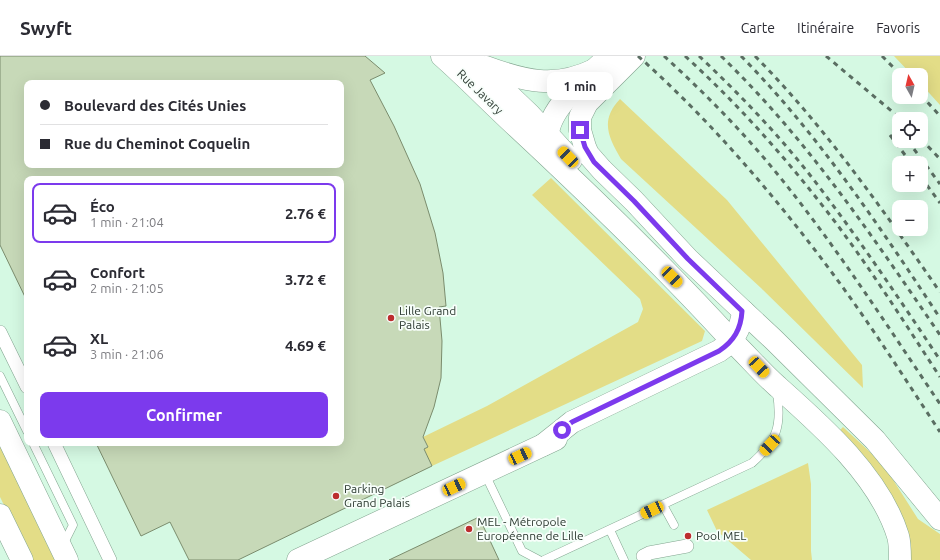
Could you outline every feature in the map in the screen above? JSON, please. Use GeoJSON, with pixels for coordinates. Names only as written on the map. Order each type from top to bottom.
{"type":"FeatureCollection","features":[{"type":"Feature","properties":{"kind":"main road","name":"Rue Javary"},"geometry":{"type":"LineString","coordinates":[[442,56],[523,120]]}},
{"type":"Feature","properties":{"kind":"main road"},"geometry":{"type":"LineString","coordinates":[[548,148],[554,115],[559,109],[604,69],[634,56]]}},
{"type":"Feature","properties":{"kind":"main road","name":"Rue Javary"},"geometry":{"type":"LineString","coordinates":[[473,60],[523,120],[529,132],[548,148],[564,130],[580,117]]}},
{"type":"Feature","properties":{"kind":"main road","name":"Rue Javary"},"geometry":{"type":"LineString","coordinates":[[473,60],[515,78],[531,81],[554,81],[604,69]]}},
{"type":"Feature","properties":{"kind":"main road"},"geometry":{"type":"LineString","coordinates":[[604,69],[580,117],[580,130],[588,154],[688,259],[774,340],[875,440],[940,519]]}},
{"type":"Feature","properties":{"kind":"main road"},"geometry":{"type":"LineString","coordinates":[[548,148],[594,182],[624,210],[688,259]]}},
{"type":"Feature","properties":{"kind":"main road"},"geometry":{"type":"LineString","coordinates":[[548,148],[732,341],[775,385],[804,410],[862,470],[881,498],[892,518],[898,538],[900,560]]}},
{"type":"Feature","properties":{"kind":"main road"},"geometry":{"type":"LineString","coordinates":[[543,446],[572,422],[719,351],[732,341],[740,327],[742,311]]}},
{"type":"Feature","properties":{"kind":"main road"},"geometry":{"type":"LineString","coordinates":[[298,560],[703,372],[736,360],[743,359],[753,361]]}},
{"type":"Feature","properties":{"kind":"main road"},"geometry":{"type":"LineString","coordinates":[[0,422],[64,554]]}},
{"type":"Feature","properties":{"kind":"main road"},"geometry":{"type":"LineString","coordinates":[[0,515],[22,560]]}},
{"type":"Feature","properties":{"kind":"street"},"geometry":{"type":"LineString","coordinates":[[0,332],[24,381]]}},
{"type":"Feature","properties":{"kind":"street"},"geometry":{"type":"LineString","coordinates":[[55,446],[110,560]]}},
{"type":"Feature","properties":{"kind":"street"},"geometry":{"type":"LineString","coordinates":[[645,560],[643,556],[649,553],[687,546]]}},
{"type":"Feature","properties":{"kind":"lane"},"geometry":{"type":"LineString","coordinates":[[0,376],[24,425]]}},
{"type":"Feature","properties":{"kind":"lane"},"geometry":{"type":"LineString","coordinates":[[544,560],[752,463],[762,454],[773,440],[778,423],[779,411],[775,385]]}},
{"type":"Feature","properties":{"kind":"lane"},"geometry":{"type":"LineString","coordinates":[[34,446],[73,525],[64,554]]}},
{"type":"Feature","properties":{"kind":"lane"},"geometry":{"type":"LineString","coordinates":[[485,473],[522,551],[539,560]]}},
{"type":"Feature","properties":{"kind":"lane"},"geometry":{"type":"LineString","coordinates":[[663,505],[674,525]]}},
{"type":"Feature","properties":{"kind":"lane"},"geometry":{"type":"LineString","coordinates":[[610,530],[624,560]]}},
{"type":"Feature","properties":{"kind":"shaded area"},"geometry":{"type":"Polygon","coordinates":[[[894,56],[940,56],[940,105],[928,92],[928,68],[905,68],[894,56]]]}},
{"type":"Feature","properties":{"kind":"shaded area"},"geometry":{"type":"Polygon","coordinates":[[[620,99],[727,200],[862,365],[863,388],[761,288],[621,159],[608,129],[610,114],[620,99]]]}},
{"type":"Feature","properties":{"kind":"shaded area"},"geometry":{"type":"Polygon","coordinates":[[[551,178],[705,331],[702,341],[432,466],[424,449],[428,447],[423,437],[487,406],[638,322],[643,309],[640,299],[532,195],[551,178]]]}},
{"type":"Feature","properties":{"kind":"shaded area"},"geometry":{"type":"Polygon","coordinates":[[[843,427],[883,464],[918,519],[940,534],[940,560],[907,560],[837,433],[843,427]]]}},
{"type":"Feature","properties":{"kind":"shaded area"},"geometry":{"type":"Polygon","coordinates":[[[0,442],[57,560],[31,560],[0,497],[0,442]]]}},
{"type":"Feature","properties":{"kind":"shaded area"},"geometry":{"type":"Polygon","coordinates":[[[808,463],[811,484],[812,560],[751,560],[717,531],[707,510],[808,463]]]}},
{"type":"Feature","properties":{"kind":"building","name":"Lille Grand Palais"},"geometry":{"type":"Polygon","coordinates":[[[0,56],[365,56],[385,73],[370,80],[394,126],[420,184],[435,233],[443,273],[446,306],[439,307],[442,341],[441,378],[434,407],[423,437],[428,447],[424,449],[432,466],[238,560],[189,560],[170,522],[141,536],[97,446],[344,446],[344,176],[24,176],[24,295],[0,245],[0,56]]]}},
{"type":"Feature","properties":{"kind":"building","name":"MEL - Métropole Européenne de Lille"},"geometry":{"type":"Polygon","coordinates":[[[479,517],[499,560],[389,560],[429,541],[479,517]]]}},
{"type":"Feature","properties":{"kind":"railway"},"geometry":{"type":"LineString","coordinates":[[638,56],[716,133],[788,216],[861,313],[940,432]]}},
{"type":"Feature","properties":{"kind":"railway"},"geometry":{"type":"LineString","coordinates":[[664,56],[728,118],[787,186],[846,266],[940,404]]}},
{"type":"Feature","properties":{"kind":"railway"},"geometry":{"type":"LineString","coordinates":[[685,56],[742,112],[812,193],[844,234],[872,274],[940,377]]}},
{"type":"Feature","properties":{"kind":"railway"},"geometry":{"type":"LineString","coordinates":[[699,56],[734,90],[784,143],[872,259],[940,360]]}},
{"type":"Feature","properties":{"kind":"railway"},"geometry":{"type":"LineString","coordinates":[[721,56],[782,121],[838,190],[940,335]]}},
{"type":"Feature","properties":{"kind":"railway"},"geometry":{"type":"LineString","coordinates":[[741,56],[769,86],[822,149],[871,216],[940,318]]}},
{"type":"Feature","properties":{"kind":"railway"},"geometry":{"type":"LineString","coordinates":[[755,56],[806,112],[853,170],[940,292]]}},
{"type":"Feature","properties":{"kind":"railway"},"geometry":{"type":"LineString","coordinates":[[826,56],[893,112]]}},
{"type":"Feature","properties":{"kind":"railway"},"geometry":{"type":"LineString","coordinates":[[882,56],[894,68]]}},
{"type":"Feature","properties":{"kind":"railway"},"geometry":{"type":"LineString","coordinates":[[928,103],[940,116]]}},
{"type":"Feature","properties":{"kind":"railway"},"geometry":{"type":"LineString","coordinates":[[890,135],[906,156]]}},
{"type":"Feature","properties":{"kind":"railway"},"geometry":{"type":"LineString","coordinates":[[928,146],[940,159]]}},
{"type":"Feature","properties":{"kind":"railway"},"geometry":{"type":"LineString","coordinates":[[913,148],[940,184]]}},
{"type":"Feature","properties":{"kind":"railway"},"geometry":{"type":"LineString","coordinates":[[928,187],[940,203]]}},
{"type":"Feature","properties":{"kind":"place","name":"Lille Grand Palais"},"geometry":{"type":"Point","coordinates":[391,318]}},
{"type":"Feature","properties":{"kind":"place","name":"Parking Grand Palais"},"geometry":{"type":"Point","coordinates":[336,496]}},
{"type":"Feature","properties":{"kind":"place","name":"MEL - Métropole Européenne de Lille"},"geometry":{"type":"Point","coordinates":[469,529]}},
{"type":"Feature","properties":{"kind":"place","name":"Pool MEL"},"geometry":{"type":"Point","coordinates":[688,536]}},
{"type":"Feature","properties":{"kind":"route"},"geometry":{"type":"LineString","coordinates":[[562,430],[572,422],[719,351],[732,341],[740,327],[742,320],[742,311],[688,259],[634,201],[594,162],[588,154],[580,130]]}}]}
